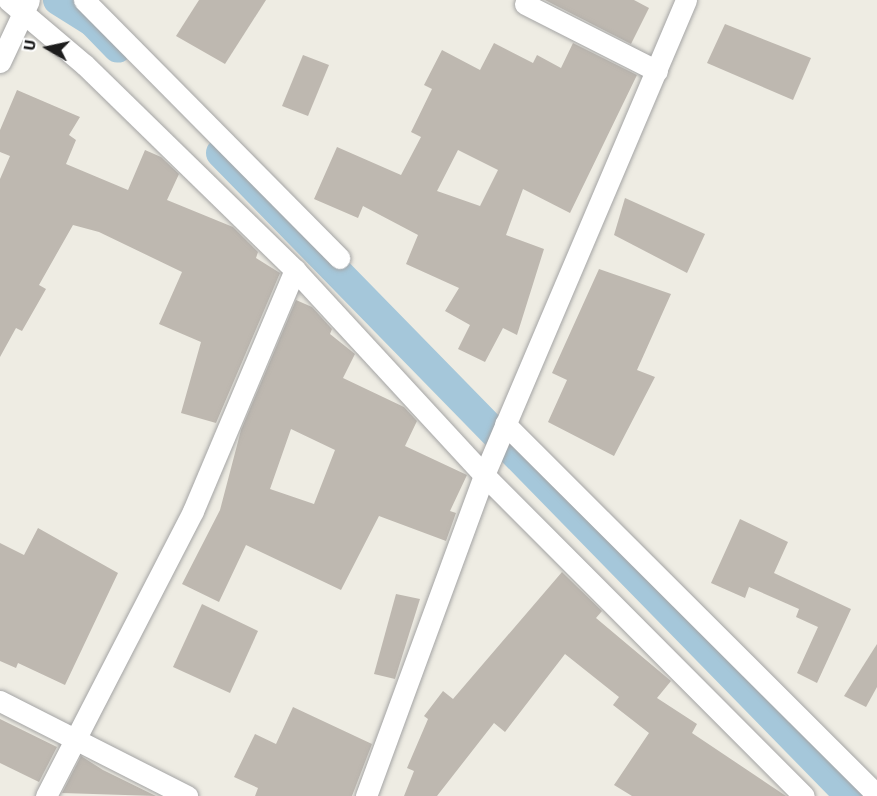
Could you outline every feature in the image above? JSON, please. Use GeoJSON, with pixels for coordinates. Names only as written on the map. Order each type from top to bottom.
{"type":"FeatureCollection","features":[{"type":"Feature","properties":{"kind":"street"},"geometry":{"type":"LineString","coordinates":[[84,0],[339,258]]}},
{"type":"Feature","properties":{"kind":"street"},"geometry":{"type":"LineString","coordinates":[[366,796],[504,427],[686,0]]}},
{"type":"Feature","properties":{"kind":"street"},"geometry":{"type":"LineString","coordinates":[[0,62],[22,3],[295,270],[486,472],[804,796]]}},
{"type":"Feature","properties":{"kind":"street"},"geometry":{"type":"LineString","coordinates":[[525,4],[657,71]]}},
{"type":"Feature","properties":{"kind":"street"},"geometry":{"type":"LineString","coordinates":[[45,796],[193,511],[295,270]]}},
{"type":"Feature","properties":{"kind":"street"},"geometry":{"type":"LineString","coordinates":[[504,427],[870,789]]}},
{"type":"Feature","properties":{"kind":"street"},"geometry":{"type":"LineString","coordinates":[[0,701],[187,796]]}},
{"type":"Feature","properties":{"kind":"building"},"geometry":{"type":"Polygon","coordinates":[[[199,0],[266,0],[225,64],[176,36],[199,0]]]}},
{"type":"Feature","properties":{"kind":"building"},"geometry":{"type":"Polygon","coordinates":[[[545,0],[634,0],[649,8],[631,44],[545,0]]]}},
{"type":"Feature","properties":{"kind":"building"},"geometry":{"type":"Polygon","coordinates":[[[725,24],[811,58],[793,100],[707,63],[725,24]]]}},
{"type":"Feature","properties":{"kind":"building"},"geometry":{"type":"Polygon","coordinates":[[[494,43],[533,63],[537,55],[561,68],[573,43],[637,75],[570,213],[523,189],[506,235],[544,249],[517,335],[503,328],[485,362],[458,349],[470,325],[445,311],[459,288],[406,264],[418,235],[363,206],[358,218],[314,199],[337,147],[401,175],[421,137],[411,132],[432,89],[424,85],[442,50],[480,70],[494,43]],[[458,150],[437,191],[480,206],[498,170],[458,150]]]}},
{"type":"Feature","properties":{"kind":"building"},"geometry":{"type":"Polygon","coordinates":[[[303,55],[329,65],[308,116],[282,106],[303,55]]]}},
{"type":"Feature","properties":{"kind":"building"},"geometry":{"type":"Polygon","coordinates":[[[17,90],[80,117],[69,135],[76,140],[66,164],[128,190],[145,150],[161,157],[179,174],[167,200],[233,227],[258,252],[256,258],[280,273],[216,423],[181,413],[201,342],[159,324],[182,272],[99,232],[73,225],[39,285],[46,289],[22,331],[16,328],[0,357],[0,179],[10,156],[0,152],[0,130],[17,90]]]}},
{"type":"Feature","properties":{"kind":"building"},"geometry":{"type":"Polygon","coordinates":[[[625,198],[705,234],[687,273],[614,235],[625,198]]]}},
{"type":"Feature","properties":{"kind":"building"},"geometry":{"type":"Polygon","coordinates":[[[599,269],[671,294],[637,370],[655,377],[614,456],[548,422],[567,380],[552,373],[599,269]]]}},
{"type":"Feature","properties":{"kind":"building"},"geometry":{"type":"Polygon","coordinates":[[[296,300],[312,307],[332,329],[330,334],[355,354],[343,378],[404,407],[417,421],[405,446],[467,475],[450,511],[456,513],[446,541],[379,516],[341,590],[246,545],[219,602],[182,584],[220,510],[241,430],[296,300]],[[291,429],[270,489],[314,504],[335,450],[291,429]]]}},
{"type":"Feature","properties":{"kind":"building"},"geometry":{"type":"Polygon","coordinates":[[[740,519],[788,542],[774,573],[851,609],[817,683],[797,673],[818,627],[796,617],[799,609],[749,587],[745,598],[711,583],[740,519]]]}},
{"type":"Feature","properties":{"kind":"building"},"geometry":{"type":"Polygon","coordinates":[[[38,528],[118,573],[65,685],[18,663],[16,668],[0,661],[0,543],[24,555],[38,528]]]}},
{"type":"Feature","properties":{"kind":"building"},"geometry":{"type":"Polygon","coordinates":[[[562,572],[602,611],[596,618],[671,681],[657,698],[697,724],[692,733],[786,796],[632,796],[614,785],[649,733],[613,705],[619,697],[565,654],[505,732],[494,723],[437,796],[404,796],[414,771],[407,768],[428,719],[424,716],[443,691],[453,699],[562,572]]]}},
{"type":"Feature","properties":{"kind":"building"},"geometry":{"type":"Polygon","coordinates":[[[396,594],[420,599],[395,679],[374,674],[396,594]]]}},
{"type":"Feature","properties":{"kind":"building"},"geometry":{"type":"Polygon","coordinates":[[[202,604],[258,631],[230,693],[173,667],[202,604]]]}},
{"type":"Feature","properties":{"kind":"building"},"geometry":{"type":"Polygon","coordinates":[[[877,644],[877,687],[866,707],[844,696],[877,644]]]}},
{"type":"Feature","properties":{"kind":"building"},"geometry":{"type":"Polygon","coordinates":[[[293,707],[372,744],[352,796],[255,796],[258,788],[234,777],[255,734],[276,744],[293,707]]]}},
{"type":"Feature","properties":{"kind":"building"},"geometry":{"type":"Polygon","coordinates":[[[0,719],[57,747],[39,782],[0,763],[0,719]]]}},
{"type":"Feature","properties":{"kind":"building"},"geometry":{"type":"Polygon","coordinates":[[[81,756],[103,770],[156,796],[62,793],[81,756]]]}},
{"type":"Feature","properties":{"kind":"waterway"},"geometry":{"type":"LineString","coordinates":[[58,0],[92,21],[118,48]]}},
{"type":"Feature","properties":{"kind":"waterway"},"geometry":{"type":"LineString","coordinates":[[221,153],[850,796]]}}]}
